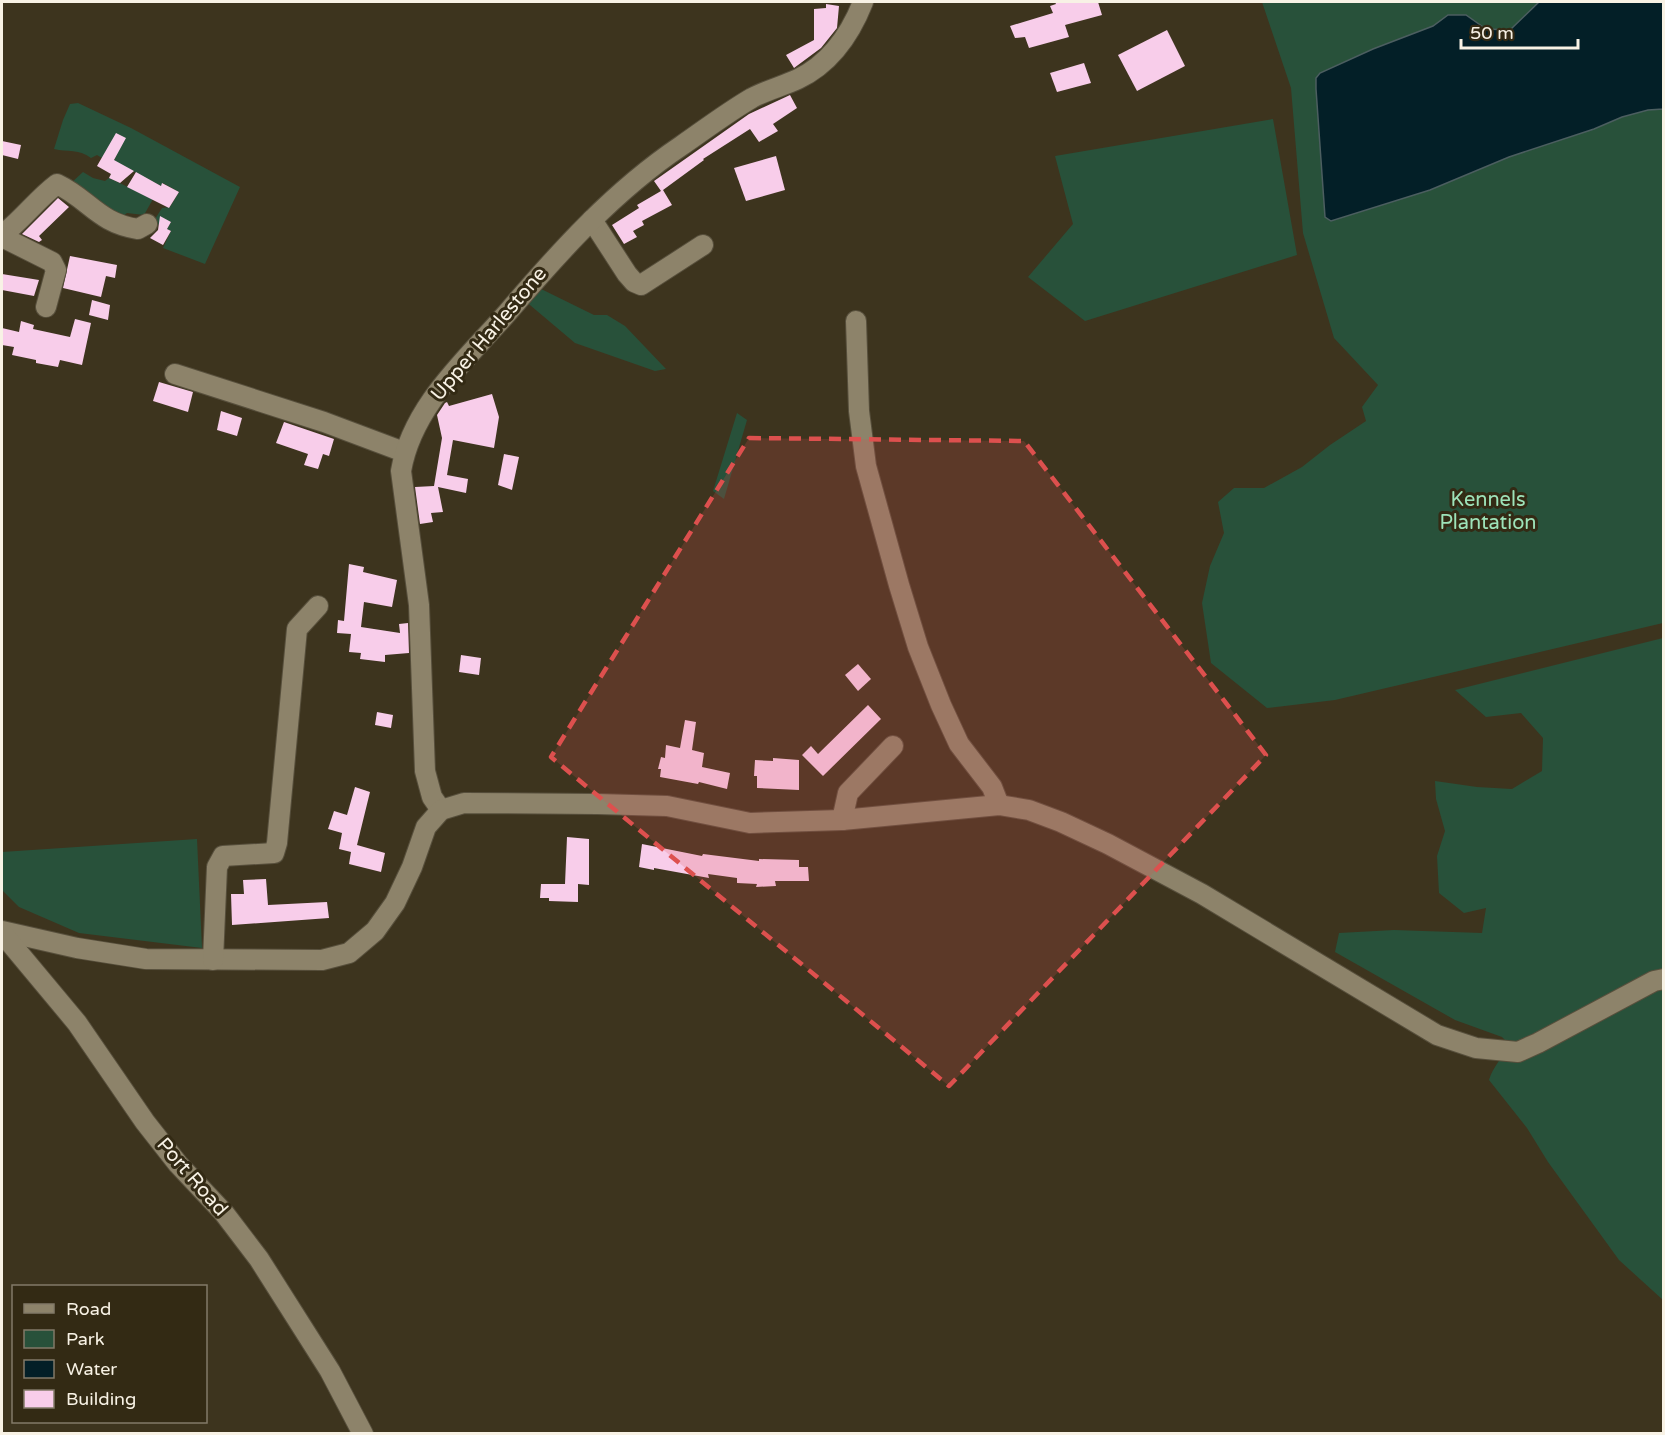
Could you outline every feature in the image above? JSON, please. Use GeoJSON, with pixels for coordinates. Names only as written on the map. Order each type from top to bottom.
{"type":"FeatureCollection","features":[{"type":"Feature","properties":{"kind":"street","name":"Upper Harlestone"},"geometry":{"type":"LineString","coordinates":[[441,810],[432,796],[424,771],[419,605],[401,471],[404,452],[433,399],[448,379],[531,283],[592,220],[644,173],[679,147],[752,99],[818,68],[840,46],[863,2]]}},
{"type":"Feature","properties":{"kind":"street"},"geometry":{"type":"LineString","coordinates":[[46,307],[56,270],[52,262],[2,236],[44,194],[57,184],[106,219],[122,227],[138,230],[147,224]]}},
{"type":"Feature","properties":{"kind":"street"},"geometry":{"type":"LineString","coordinates":[[592,220],[627,274],[640,285],[703,245]]}},
{"type":"Feature","properties":{"kind":"street"},"geometry":{"type":"LineString","coordinates":[[856,321],[859,411],[866,466],[899,585],[918,647],[959,744],[992,787],[999,805]]}},
{"type":"Feature","properties":{"kind":"street"},"geometry":{"type":"LineString","coordinates":[[175,374],[324,422],[404,452]]}},
{"type":"Feature","properties":{"kind":"street"},"geometry":{"type":"LineString","coordinates":[[213,960],[217,867],[223,856],[274,853],[277,843],[297,629],[318,606]]}},
{"type":"Feature","properties":{"kind":"street"},"geometry":{"type":"LineString","coordinates":[[842,819],[848,793],[893,746]]}},
{"type":"Feature","properties":{"kind":"street"},"geometry":{"type":"LineString","coordinates":[[2,932],[77,948],[146,959],[322,960],[349,953],[375,932],[395,903],[412,867],[426,827],[441,810],[464,803],[667,806],[750,823],[842,819],[999,805],[1029,810],[1108,844],[1212,900],[1437,1035],[1476,1048],[1518,1052],[1654,981],[1664,979]]}},
{"type":"Feature","properties":{"kind":"street","name":"Port Road"},"geometry":{"type":"LineString","coordinates":[[2,932],[77,1023],[144,1122],[178,1164],[224,1213],[259,1259],[324,1362],[363,1434]]}},
{"type":"Feature","properties":{"kind":"highlighted area"},"geometry":{"type":"Polygon","coordinates":[[[749,438],[1024,441],[1266,755],[949,1086],[551,757],[749,438]]]}},
{"type":"Feature","properties":{"kind":"green space","name":"Kennels Plantation"},"geometry":{"type":"Polygon","coordinates":[[[1262,2],[1663,2],[1663,623],[1335,700],[1267,708],[1211,663],[1202,603],[1210,566],[1224,533],[1218,502],[1234,488],[1264,488],[1302,467],[1366,421],[1362,407],[1378,385],[1334,338],[1303,233],[1291,88],[1262,2]]]}},
{"type":"Feature","properties":{"kind":"green space"},"geometry":{"type":"Polygon","coordinates":[[[78,103],[131,128],[240,187],[205,264],[163,248],[171,231],[167,229],[171,222],[159,225],[155,219],[162,208],[170,207],[179,192],[163,183],[161,186],[113,163],[117,154],[108,149],[102,158],[97,155],[91,158],[78,152],[54,149],[70,104],[78,103]]]}},
{"type":"Feature","properties":{"kind":"green space"},"geometry":{"type":"Polygon","coordinates":[[[1273,119],[1297,255],[1085,321],[1028,277],[1073,224],[1055,156],[1273,119]]]}},
{"type":"Feature","properties":{"kind":"green space"},"geometry":{"type":"Polygon","coordinates":[[[83,172],[105,181],[109,178],[153,199],[144,215],[127,213],[119,219],[70,184],[83,172]]]}},
{"type":"Feature","properties":{"kind":"green space"},"geometry":{"type":"Polygon","coordinates":[[[535,286],[594,315],[607,315],[625,326],[666,369],[655,371],[575,343],[524,300],[535,286]]]}},
{"type":"Feature","properties":{"kind":"green space"},"geometry":{"type":"Polygon","coordinates":[[[737,413],[747,420],[724,499],[713,491],[737,413]]]}},
{"type":"Feature","properties":{"kind":"green space"},"geometry":{"type":"Polygon","coordinates":[[[1663,638],[1663,1300],[1619,1260],[1548,1162],[1527,1128],[1489,1080],[1509,1044],[1502,1037],[1455,1020],[1335,952],[1339,933],[1394,930],[1482,933],[1486,908],[1464,913],[1439,893],[1437,856],[1445,831],[1436,799],[1435,781],[1512,789],[1542,771],[1543,738],[1521,713],[1486,717],[1455,690],[1663,638]]]}},
{"type":"Feature","properties":{"kind":"green space"},"geometry":{"type":"Polygon","coordinates":[[[197,839],[202,948],[79,933],[19,907],[2,890],[2,852],[197,839]]]}},
{"type":"Feature","properties":{"kind":"water"},"geometry":{"type":"Polygon","coordinates":[[[1539,2],[1663,2],[1663,109],[1648,110],[1622,117],[1594,129],[1509,157],[1430,190],[1331,221],[1325,217],[1316,89],[1316,78],[1320,73],[1373,49],[1433,26],[1448,15],[1466,15],[1486,29],[1510,30],[1539,2]]]}},
{"type":"Feature","properties":{"kind":"building"},"geometry":{"type":"Polygon","coordinates":[[[1055,2],[1098,2],[1102,15],[1065,25],[1069,37],[1029,48],[1025,37],[1015,38],[1010,26],[1053,13],[1050,6],[1056,4],[1055,2]]]}},
{"type":"Feature","properties":{"kind":"building"},"geometry":{"type":"Polygon","coordinates":[[[826,4],[839,6],[837,28],[821,48],[794,68],[786,55],[814,40],[814,9],[826,8],[826,4]]]}},
{"type":"Feature","properties":{"kind":"building"},"geometry":{"type":"Polygon","coordinates":[[[1167,30],[1185,66],[1137,91],[1118,55],[1167,30]]]}},
{"type":"Feature","properties":{"kind":"building"},"geometry":{"type":"Polygon","coordinates":[[[1084,63],[1091,83],[1057,92],[1050,73],[1084,63]]]}},
{"type":"Feature","properties":{"kind":"building"},"geometry":{"type":"Polygon","coordinates":[[[790,95],[797,108],[773,124],[778,131],[759,142],[750,129],[703,159],[663,190],[672,205],[642,221],[644,225],[633,231],[637,237],[624,244],[612,225],[639,208],[637,205],[661,191],[654,181],[749,114],[790,95]]]}},
{"type":"Feature","properties":{"kind":"building"},"geometry":{"type":"Polygon","coordinates":[[[116,133],[126,138],[114,160],[134,171],[120,183],[109,178],[111,174],[97,166],[116,133]]]}},
{"type":"Feature","properties":{"kind":"building"},"geometry":{"type":"Polygon","coordinates":[[[2,141],[21,145],[18,159],[2,155],[2,141]]]}},
{"type":"Feature","properties":{"kind":"building"},"geometry":{"type":"Polygon","coordinates":[[[776,156],[785,190],[746,201],[734,168],[776,156]]]}},
{"type":"Feature","properties":{"kind":"building"},"geometry":{"type":"Polygon","coordinates":[[[136,172],[161,186],[162,183],[179,192],[169,208],[127,187],[136,172]]]}},
{"type":"Feature","properties":{"kind":"building"},"geometry":{"type":"Polygon","coordinates":[[[58,198],[69,207],[39,236],[42,240],[39,242],[22,234],[58,198]]]}},
{"type":"Feature","properties":{"kind":"building"},"geometry":{"type":"Polygon","coordinates":[[[160,216],[171,222],[167,229],[171,231],[163,245],[150,238],[158,230],[160,216]]]}},
{"type":"Feature","properties":{"kind":"building"},"geometry":{"type":"Polygon","coordinates":[[[70,256],[117,265],[115,278],[106,276],[101,297],[63,288],[70,256]]]}},
{"type":"Feature","properties":{"kind":"building"},"geometry":{"type":"Polygon","coordinates":[[[2,274],[39,280],[34,296],[2,290],[2,274]]]}},
{"type":"Feature","properties":{"kind":"building"},"geometry":{"type":"Polygon","coordinates":[[[92,300],[110,305],[108,320],[89,315],[92,300]]]}},
{"type":"Feature","properties":{"kind":"building"},"geometry":{"type":"Polygon","coordinates":[[[75,319],[91,323],[82,365],[60,360],[58,367],[36,363],[36,360],[12,355],[14,347],[2,345],[2,328],[19,332],[21,321],[34,325],[33,329],[70,337],[75,319]]]}},
{"type":"Feature","properties":{"kind":"building"},"geometry":{"type":"Polygon","coordinates":[[[159,382],[193,392],[188,412],[153,401],[159,382]]]}},
{"type":"Feature","properties":{"kind":"building"},"geometry":{"type":"Polygon","coordinates":[[[492,394],[499,417],[494,448],[453,440],[447,475],[468,479],[466,493],[438,487],[443,512],[431,513],[433,522],[420,524],[415,487],[434,486],[442,438],[437,415],[447,402],[449,406],[492,394]]]}},
{"type":"Feature","properties":{"kind":"building"},"geometry":{"type":"Polygon","coordinates":[[[221,411],[242,418],[237,436],[217,430],[221,411]]]}},
{"type":"Feature","properties":{"kind":"building"},"geometry":{"type":"Polygon","coordinates":[[[284,422],[334,439],[329,456],[323,454],[318,469],[304,465],[308,454],[276,443],[284,422]]]}},
{"type":"Feature","properties":{"kind":"building"},"geometry":{"type":"Polygon","coordinates":[[[504,454],[519,457],[512,490],[498,485],[504,454]]]}},
{"type":"Feature","properties":{"kind":"building"},"geometry":{"type":"Polygon","coordinates":[[[349,564],[364,567],[363,572],[397,580],[392,607],[364,602],[361,627],[400,633],[399,624],[408,623],[409,653],[385,655],[385,662],[360,659],[361,653],[349,652],[351,634],[337,633],[338,620],[344,621],[349,564]]]}},
{"type":"Feature","properties":{"kind":"building"},"geometry":{"type":"Polygon","coordinates":[[[461,655],[481,658],[479,675],[459,672],[461,655]]]}},
{"type":"Feature","properties":{"kind":"building"},"geometry":{"type":"Polygon","coordinates":[[[858,664],[871,679],[858,691],[845,675],[858,664]]]}},
{"type":"Feature","properties":{"kind":"building"},"geometry":{"type":"Polygon","coordinates":[[[868,705],[881,719],[823,776],[802,755],[811,746],[818,754],[868,705]]]}},
{"type":"Feature","properties":{"kind":"building"},"geometry":{"type":"Polygon","coordinates":[[[377,712],[393,715],[391,728],[375,725],[377,712]]]}},
{"type":"Feature","properties":{"kind":"building"},"geometry":{"type":"Polygon","coordinates":[[[685,720],[696,722],[692,750],[704,753],[702,767],[730,773],[727,789],[699,782],[698,784],[660,777],[661,769],[658,769],[661,757],[665,758],[666,745],[680,748],[685,720]]]}},
{"type":"Feature","properties":{"kind":"building"},"geometry":{"type":"Polygon","coordinates":[[[773,758],[799,760],[799,790],[757,788],[757,776],[754,776],[755,760],[773,761],[773,758]]]}},
{"type":"Feature","properties":{"kind":"building"},"geometry":{"type":"Polygon","coordinates":[[[355,787],[370,792],[357,845],[385,853],[381,872],[349,864],[351,852],[339,849],[342,833],[328,829],[334,811],[347,815],[355,787]]]}},
{"type":"Feature","properties":{"kind":"building"},"geometry":{"type":"Polygon","coordinates":[[[567,837],[589,839],[589,885],[578,884],[578,902],[549,901],[549,898],[540,898],[541,884],[565,884],[567,837]]]}},
{"type":"Feature","properties":{"kind":"building"},"geometry":{"type":"Polygon","coordinates":[[[642,844],[702,856],[703,854],[759,861],[759,859],[799,860],[799,867],[808,867],[809,881],[775,881],[776,886],[756,887],[757,884],[737,883],[737,878],[708,874],[709,878],[639,867],[642,844]]]}},
{"type":"Feature","properties":{"kind":"building"},"geometry":{"type":"Polygon","coordinates":[[[266,879],[268,905],[327,902],[329,918],[232,925],[231,894],[244,894],[243,880],[266,879]]]}}]}
